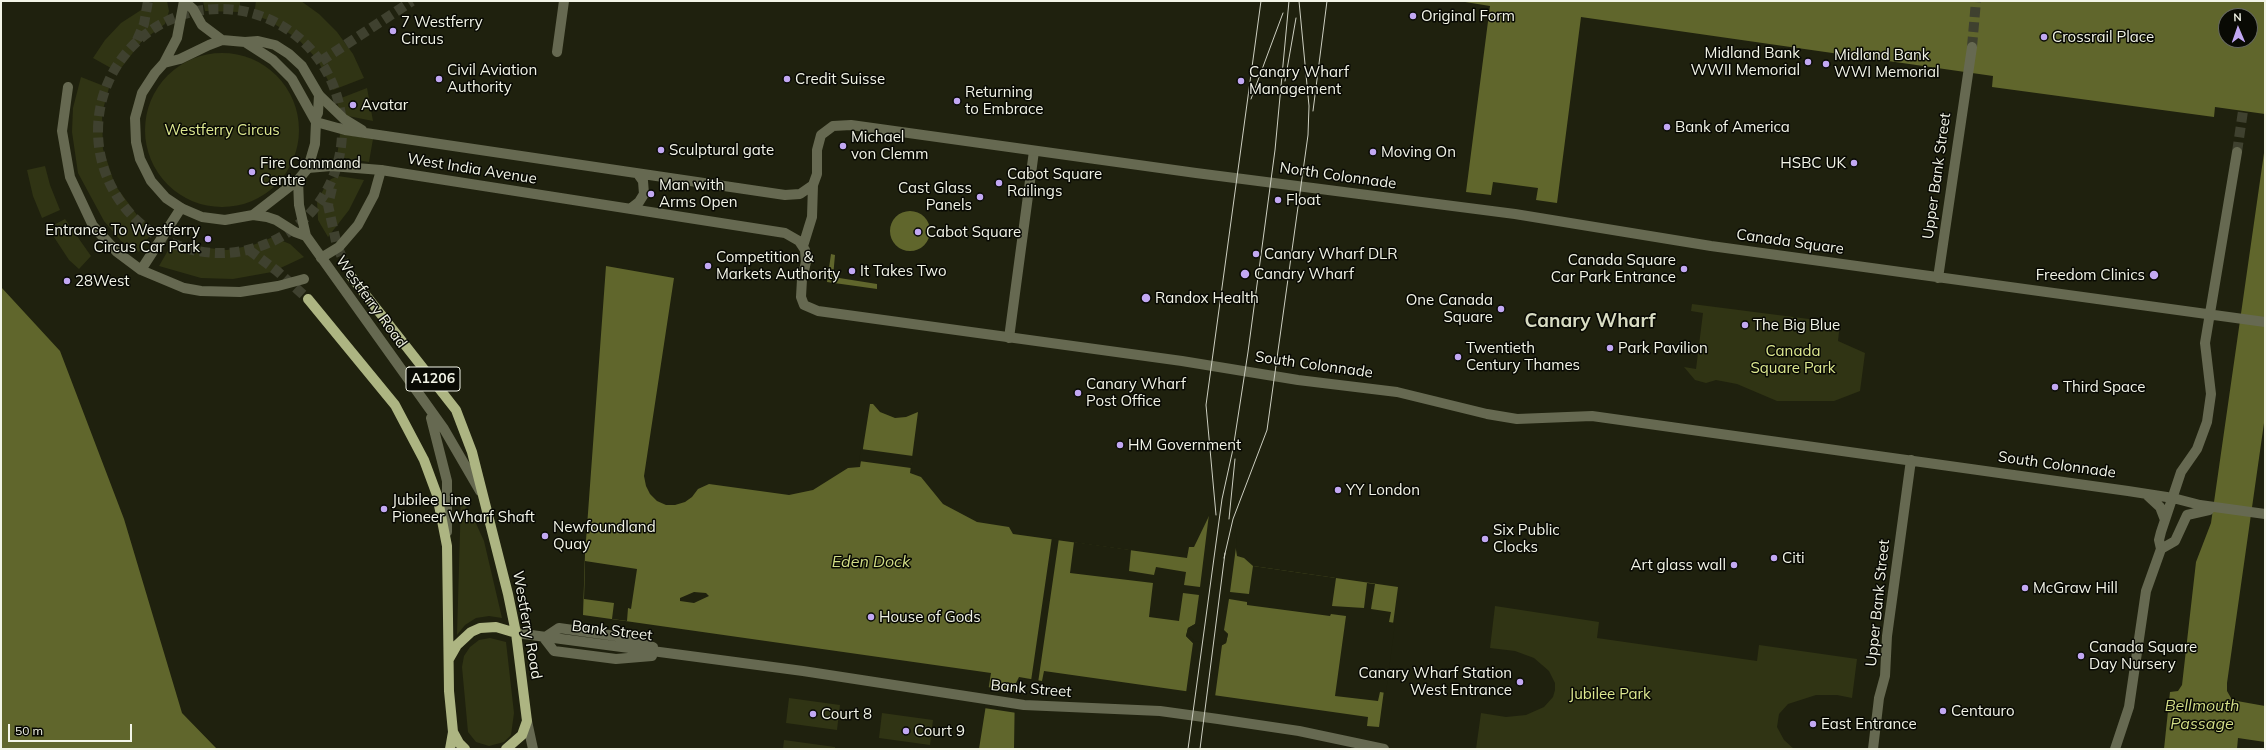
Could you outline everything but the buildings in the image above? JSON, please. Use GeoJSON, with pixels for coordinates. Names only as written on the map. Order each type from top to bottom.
{"type":"FeatureCollection","features":[{"type":"Feature","properties":{"kind":"main road","name":"Westferry Road"},"geometry":{"type":"LineString","coordinates":[[350,275],[456,410],[472,452],[516,633],[527,721]]}},
{"type":"Feature","properties":{"kind":"main road","name":"Westferry Road"},"geometry":{"type":"LineString","coordinates":[[308,299],[395,405],[424,460],[438,495],[446,546],[448,661],[453,732],[450,749]]}},
{"type":"Feature","properties":{"kind":"main road"},"geometry":{"type":"LineString","coordinates":[[448,661],[457,645],[471,632],[480,628],[496,627],[516,633]]}},
{"type":"Feature","properties":{"kind":"main road"},"geometry":{"type":"LineString","coordinates":[[506,749],[522,734],[527,721]]}},
{"type":"Feature","properties":{"kind":"main road"},"geometry":{"type":"LineString","coordinates":[[453,732],[459,742],[466,749]]}},
{"type":"Feature","properties":{"kind":"street"},"geometry":{"type":"LineString","coordinates":[[184,1],[193,9],[202,25],[222,40]]}},
{"type":"Feature","properties":{"kind":"street"},"geometry":{"type":"LineString","coordinates":[[184,1],[177,38],[164,63],[151,78],[142,93],[135,118],[135,137],[140,159],[151,181],[166,198],[181,208],[202,217],[225,220],[253,215],[276,220],[295,232],[306,236]]}},
{"type":"Feature","properties":{"kind":"street"},"geometry":{"type":"LineString","coordinates":[[557,52],[564,1]]}},
{"type":"Feature","properties":{"kind":"street"},"geometry":{"type":"LineString","coordinates":[[164,63],[180,59],[209,44],[222,40],[267,42],[282,49],[302,66],[320,95],[316,120],[315,144],[308,168],[298,180],[253,215]]}},
{"type":"Feature","properties":{"kind":"street"},"geometry":{"type":"LineString","coordinates":[[245,42],[273,60],[292,79],[316,120]]}},
{"type":"Feature","properties":{"kind":"street","name":"Upper Bank Street"},"geometry":{"type":"LineString","coordinates":[[1938,278],[1972,47]]}},
{"type":"Feature","properties":{"kind":"street"},"geometry":{"type":"LineString","coordinates":[[68,87],[63,109],[62,131],[70,177],[93,226],[117,252],[141,270],[184,288],[201,291],[240,292],[278,286],[304,279]]}},
{"type":"Feature","properties":{"kind":"street","name":"West India Avenue"},"geometry":{"type":"LineString","coordinates":[[320,95],[344,119],[363,131]]}},
{"type":"Feature","properties":{"kind":"street","name":"West India Avenue"},"geometry":{"type":"LineString","coordinates":[[316,120],[345,130],[363,131],[638,174],[785,195],[800,194],[813,185]]}},
{"type":"Feature","properties":{"kind":"street"},"geometry":{"type":"LineString","coordinates":[[851,125],[1034,151],[1009,338],[818,311],[808,308],[802,300],[800,289],[806,262],[803,246],[812,217],[813,185],[817,174],[817,150],[821,135],[833,126],[851,125]]}},
{"type":"Feature","properties":{"kind":"street","name":"North Colonnade"},"geometry":{"type":"LineString","coordinates":[[1034,151],[1515,214],[1638,236]]}},
{"type":"Feature","properties":{"kind":"street"},"geometry":{"type":"LineString","coordinates":[[2115,749],[2129,707],[2146,591],[2161,549],[2160,536],[2181,472],[2197,449],[2207,422],[2211,394],[2205,343],[2237,152]]}},
{"type":"Feature","properties":{"kind":"street","name":"West India Avenue"},"geometry":{"type":"LineString","coordinates":[[308,168],[331,166],[381,170],[778,232],[794,237],[803,246]]}},
{"type":"Feature","properties":{"kind":"street"},"geometry":{"type":"LineString","coordinates":[[321,258],[339,247],[358,225],[374,195],[381,170]]}},
{"type":"Feature","properties":{"kind":"street"},"geometry":{"type":"LineString","coordinates":[[630,209],[639,202],[644,194],[643,181],[638,174]]}},
{"type":"Feature","properties":{"kind":"street","name":"Westferry Road"},"geometry":{"type":"LineString","coordinates":[[298,180],[299,205],[306,236],[426,404],[465,462],[484,500]]}},
{"type":"Feature","properties":{"kind":"street"},"geometry":{"type":"LineString","coordinates":[[141,270],[181,208]]}},
{"type":"Feature","properties":{"kind":"street","name":"Canada Square"},"geometry":{"type":"LineString","coordinates":[[1638,236],[1938,278]]}},
{"type":"Feature","properties":{"kind":"street"},"geometry":{"type":"LineString","coordinates":[[1938,278],[2265,322]]}},
{"type":"Feature","properties":{"kind":"street","name":"South Colonnade"},"geometry":{"type":"LineString","coordinates":[[1009,338],[1182,361],[1298,380],[1397,392],[1487,414],[1517,419],[1572,415],[1613,418],[2173,498],[2196,508],[2211,507],[2265,514]]}},
{"type":"Feature","properties":{"kind":"street","name":"Westferry Road"},"geometry":{"type":"LineString","coordinates":[[426,404],[436,430],[447,481],[446,546]]}},
{"type":"Feature","properties":{"kind":"street","name":"Upper Bank Street"},"geometry":{"type":"LineString","coordinates":[[1874,749],[1879,698],[1885,676],[1887,636],[1911,460]]}},
{"type":"Feature","properties":{"kind":"street"},"geometry":{"type":"LineString","coordinates":[[2146,494],[2160,507],[2165,520]]}},
{"type":"Feature","properties":{"kind":"street"},"geometry":{"type":"LineString","coordinates":[[2161,549],[2175,541],[2184,518],[2196,508]]}},
{"type":"Feature","properties":{"kind":"street","name":"Bank Street"},"geometry":{"type":"LineString","coordinates":[[676,654],[616,659],[554,651],[544,638],[559,628],[616,636],[676,654],[811,672],[985,700],[1021,705],[1160,711],[1299,731],[1384,749]]}},
{"type":"Feature","properties":{"kind":"street"},"geometry":{"type":"LineString","coordinates":[[516,633],[544,638]]}},
{"type":"Feature","properties":{"kind":"street"},"geometry":{"type":"LineString","coordinates":[[527,721],[533,749]]}},
{"type":"Feature","properties":{"kind":"green space"},"geometry":{"type":"Polygon","coordinates":[[[155,1],[167,1],[169,11],[165,24],[142,41],[118,72],[93,58],[105,40],[121,23],[155,1]]]}},
{"type":"Feature","properties":{"kind":"green space"},"geometry":{"type":"Polygon","coordinates":[[[203,1],[240,1],[240,12],[205,11],[203,1]]]}},
{"type":"Feature","properties":{"kind":"green space"},"geometry":{"type":"Polygon","coordinates":[[[256,1],[301,1],[319,14],[337,32],[353,54],[364,78],[333,90],[317,59],[298,39],[268,20],[254,15],[256,1]]]}},
{"type":"Feature","properties":{"kind":"green space","name":"Westferry Circus"},"geometry":{"type":"Polygon","coordinates":[[[214,53],[230,53],[252,59],[277,75],[293,100],[298,115],[298,145],[293,160],[277,185],[265,194],[244,204],[230,207],[214,207],[200,204],[186,198],[173,190],[162,179],[148,152],[145,138],[145,122],[148,108],[154,94],[162,81],[173,70],[200,56],[214,53]]]}},
{"type":"Feature","properties":{"kind":"green space"},"geometry":{"type":"Polygon","coordinates":[[[81,77],[109,88],[102,113],[103,149],[115,185],[137,215],[151,226],[152,232],[139,252],[121,241],[104,221],[78,173],[72,132],[73,108],[81,77]]]}},
{"type":"Feature","properties":{"kind":"green space"},"geometry":{"type":"Polygon","coordinates":[[[367,88],[373,121],[348,116],[339,108],[336,100],[367,88]]]}},
{"type":"Feature","properties":{"kind":"green space"},"geometry":{"type":"Polygon","coordinates":[[[340,134],[373,139],[369,162],[337,157],[340,134]]]}},
{"type":"Feature","properties":{"kind":"green space"},"geometry":{"type":"Polygon","coordinates":[[[45,166],[50,185],[60,210],[42,218],[33,196],[27,170],[45,166]]]}},
{"type":"Feature","properties":{"kind":"green space"},"geometry":{"type":"Polygon","coordinates":[[[338,176],[364,180],[349,210],[328,237],[318,220],[317,201],[331,179],[338,176]]]}},
{"type":"Feature","properties":{"kind":"green space"},"geometry":{"type":"Polygon","coordinates":[[[65,219],[91,256],[79,269],[69,260],[48,228],[65,219]]]}},
{"type":"Feature","properties":{"kind":"green space"},"geometry":{"type":"Polygon","coordinates":[[[273,237],[290,244],[304,257],[272,272],[233,279],[201,278],[159,266],[174,240],[198,247],[227,250],[253,245],[273,237]]]}},
{"type":"Feature","properties":{"kind":"green space","name":"Canada Square Park"},"geometry":{"type":"Polygon","coordinates":[[[1692,304],[1840,323],[1838,341],[1865,353],[1860,391],[1834,401],[1777,401],[1737,384],[1716,380],[1706,383],[1695,380],[1684,367],[1696,369],[1703,313],[1691,311],[1692,304]]]}},
{"type":"Feature","properties":{"kind":"green space"},"geometry":{"type":"Polygon","coordinates":[[[461,499],[474,519],[484,541],[502,618],[489,616],[476,618],[465,625],[457,635],[461,499]]]}},
{"type":"Feature","properties":{"kind":"green space","name":"Jubilee Park"},"geometry":{"type":"Polygon","coordinates":[[[1495,606],[1599,622],[1597,638],[1757,661],[1759,645],[1857,659],[1852,698],[1837,695],[1816,695],[1788,704],[1779,714],[1777,727],[1784,740],[1794,749],[1476,749],[1481,713],[1506,717],[1526,715],[1544,707],[1553,697],[1555,690],[1555,683],[1549,671],[1534,658],[1515,651],[1490,648],[1495,606]]]}},
{"type":"Feature","properties":{"kind":"green space"},"geometry":{"type":"Polygon","coordinates":[[[490,638],[506,642],[514,713],[511,735],[504,742],[489,746],[476,742],[468,732],[462,667],[464,656],[470,647],[479,640],[490,638]]]}},
{"type":"Feature","properties":{"kind":"green space","name":"Court 8"},"geometry":{"type":"Polygon","coordinates":[[[789,698],[840,705],[837,730],[786,723],[789,698]]]}},
{"type":"Feature","properties":{"kind":"green space","name":"Court 9"},"geometry":{"type":"Polygon","coordinates":[[[882,713],[933,720],[930,745],[879,738],[882,713]]]}},
{"type":"Feature","properties":{"kind":"green space"},"geometry":{"type":"Polygon","coordinates":[[[784,740],[835,747],[835,749],[783,749],[784,740]]]}},
{"type":"Feature","properties":{"kind":"water"},"geometry":{"type":"Polygon","coordinates":[[[1459,1],[2265,1],[2265,114],[2215,107],[2214,117],[1992,87],[1993,76],[1581,17],[1557,203],[1536,200],[1538,188],[1493,182],[1491,195],[1466,192],[1490,6],[1459,1]]]}},
{"type":"Feature","properties":{"kind":"water","name":"Bellmouth Passage"},"geometry":{"type":"Polygon","coordinates":[[[2265,146],[2265,416],[2227,691],[2231,698],[2237,701],[2265,706],[2265,749],[2164,749],[2170,692],[2178,691],[2182,685],[2196,562],[2211,523],[2265,146]]]}},
{"type":"Feature","properties":{"kind":"water"},"geometry":{"type":"Polygon","coordinates":[[[910,211],[918,213],[924,217],[928,223],[930,231],[928,239],[924,245],[918,249],[910,251],[902,249],[896,245],[892,239],[890,231],[892,223],[896,217],[902,213],[910,211]]]}},
{"type":"Feature","properties":{"kind":"water"},"geometry":{"type":"Polygon","coordinates":[[[831,254],[835,255],[833,277],[877,284],[877,289],[827,282],[831,254]]]}},
{"type":"Feature","properties":{"kind":"water","name":"Eden Dock"},"geometry":{"type":"Polygon","coordinates":[[[606,266],[674,278],[644,476],[646,486],[650,494],[657,501],[666,505],[675,505],[685,502],[692,497],[698,489],[709,484],[789,495],[813,490],[848,468],[860,467],[870,404],[873,404],[880,412],[895,418],[906,417],[918,412],[910,473],[921,477],[943,504],[977,522],[1009,527],[1013,534],[1187,558],[1189,547],[1194,547],[1209,516],[1231,519],[1237,556],[1244,558],[1253,566],[1398,587],[1379,727],[1367,726],[1368,717],[1044,671],[1042,681],[1019,677],[1015,685],[1014,749],[979,749],[991,673],[583,615],[585,554],[606,266]],[[1197,623],[1188,628],[1186,636],[1193,643],[1219,647],[1226,643],[1228,634],[1221,628],[1197,623]]]}},
{"type":"Feature","properties":{"kind":"water"},"geometry":{"type":"Polygon","coordinates":[[[1,287],[60,351],[124,519],[182,713],[216,748],[230,749],[1,749],[1,287]]]}},
{"type":"Feature","properties":{"kind":"pier"},"geometry":{"type":"Polygon","coordinates":[[[861,449],[913,456],[911,468],[859,461],[861,449]]]}},
{"type":"Feature","properties":{"kind":"pier"},"geometry":{"type":"Polygon","coordinates":[[[1209,514],[1233,519],[1237,540],[1230,592],[1249,594],[1253,566],[1336,578],[1332,606],[1364,608],[1367,583],[1375,584],[1371,609],[1391,612],[1389,622],[1395,623],[1386,693],[1380,692],[1378,701],[1335,696],[1346,616],[1331,614],[1330,616],[1247,605],[1247,602],[1229,599],[1224,630],[1228,634],[1226,643],[1222,645],[1215,697],[1186,693],[1193,643],[1186,636],[1188,628],[1195,624],[1199,595],[1183,593],[1179,621],[1149,617],[1153,583],[1070,573],[1074,542],[1131,550],[1129,571],[1154,575],[1156,567],[1186,572],[1184,585],[1200,587],[1209,514]],[[1197,625],[1190,629],[1189,635],[1194,641],[1218,645],[1224,642],[1226,634],[1220,629],[1197,625]]]}},
{"type":"Feature","properties":{"kind":"pier"},"geometry":{"type":"Polygon","coordinates":[[[1052,537],[1055,539],[1059,538],[1038,683],[1031,681],[1052,537]]]}},
{"type":"Feature","properties":{"kind":"pier"},"geometry":{"type":"Polygon","coordinates":[[[585,561],[637,569],[631,609],[628,608],[627,621],[612,619],[614,603],[584,599],[585,561]]]}},
{"type":"Feature","properties":{"kind":"pier"},"geometry":{"type":"Polygon","coordinates":[[[694,592],[706,593],[709,596],[694,603],[680,601],[680,598],[694,592]]]}},
{"type":"Feature","properties":{"kind":"pier"},"geometry":{"type":"Polygon","coordinates":[[[987,687],[1017,691],[1017,713],[984,708],[987,687]]]}},
{"type":"Feature","properties":{"kind":"pier"},"geometry":{"type":"Polygon","coordinates":[[[2238,738],[2265,742],[2265,749],[2237,749],[2238,738]]]}},
{"type":"Feature","properties":{"kind":"tunnel"},"geometry":{"type":"LineString","coordinates":[[137,40],[144,24],[148,1]]}},
{"type":"Feature","properties":{"kind":"tunnel"},"geometry":{"type":"LineString","coordinates":[[321,61],[412,1]]}},
{"type":"Feature","properties":{"kind":"tunnel"},"geometry":{"type":"LineString","coordinates":[[1972,47],[1976,1]]}},
{"type":"Feature","properties":{"kind":"tunnel"},"geometry":{"type":"LineString","coordinates":[[208,9],[232,9],[256,14],[278,23],[298,36],[315,53],[328,73],[337,95],[342,119],[342,131],[340,155],[328,189],[315,209],[298,226],[278,239],[256,248],[232,253],[208,253],[184,248],[162,239],[142,226],[125,209],[112,189],[103,167],[98,143],[98,119],[103,95],[112,73],[125,53],[142,36],[162,23],[184,14],[208,9]]}},
{"type":"Feature","properties":{"kind":"tunnel"},"geometry":{"type":"LineString","coordinates":[[2237,152],[2243,111]]}},
{"type":"Feature","properties":{"kind":"tunnel"},"geometry":{"type":"LineString","coordinates":[[332,188],[328,205],[337,246],[350,275]]}},
{"type":"Feature","properties":{"kind":"tunnel"},"geometry":{"type":"LineString","coordinates":[[249,250],[277,271],[308,299]]}},
{"type":"Feature","properties":{"kind":"tram line"},"geometry":{"type":"LineString","coordinates":[[1216,515],[1206,405],[1261,1]]}},
{"type":"Feature","properties":{"kind":"tram line"},"geometry":{"type":"LineString","coordinates":[[1188,749],[1222,499],[1233,449],[1248,352],[1275,150],[1289,1]]}},
{"type":"Feature","properties":{"kind":"tram line"},"geometry":{"type":"LineString","coordinates":[[1224,558],[1233,519],[1267,430],[1308,135],[1309,106],[1299,1]]}},
{"type":"Feature","properties":{"kind":"tram line"},"geometry":{"type":"LineString","coordinates":[[1313,111],[1327,1]]}},
{"type":"Feature","properties":{"kind":"tram line"},"geometry":{"type":"LineString","coordinates":[[1251,99],[1283,13]]}},
{"type":"Feature","properties":{"kind":"tram line"},"geometry":{"type":"LineString","coordinates":[[1285,81],[1296,18]]}},
{"type":"Feature","properties":{"kind":"tram line"},"geometry":{"type":"LineString","coordinates":[[1229,519],[1235,459]]}},
{"type":"Feature","properties":{"kind":"tram line"},"geometry":{"type":"LineString","coordinates":[[1200,749],[1225,553]]}},
{"type":"Feature","properties":{"kind":"place","name":"Original Form"},"geometry":{"type":"Point","coordinates":[1413,16]}},
{"type":"Feature","properties":{"kind":"place","name":"7 Westferry Circus"},"geometry":{"type":"Point","coordinates":[393,31]}},
{"type":"Feature","properties":{"kind":"place","name":"Crossrail Place"},"geometry":{"type":"Point","coordinates":[2044,37]}},
{"type":"Feature","properties":{"kind":"place","name":"Midland Bank WWII Memorial"},"geometry":{"type":"Point","coordinates":[1808,62]}},
{"type":"Feature","properties":{"kind":"place","name":"Midland Bank WWI Memorial"},"geometry":{"type":"Point","coordinates":[1826,64]}},
{"type":"Feature","properties":{"kind":"place","name":"Civil Aviation Authority"},"geometry":{"type":"Point","coordinates":[439,79]}},
{"type":"Feature","properties":{"kind":"place","name":"Credit Suisse"},"geometry":{"type":"Point","coordinates":[787,79]}},
{"type":"Feature","properties":{"kind":"place","name":"Canary Wharf Management"},"geometry":{"type":"Point","coordinates":[1241,81]}},
{"type":"Feature","properties":{"kind":"place","name":"Returning to Embrace"},"geometry":{"type":"Point","coordinates":[957,101]}},
{"type":"Feature","properties":{"kind":"place","name":"Avatar"},"geometry":{"type":"Point","coordinates":[353,105]}},
{"type":"Feature","properties":{"kind":"place","name":"Bank of America"},"geometry":{"type":"Point","coordinates":[1667,127]}},
{"type":"Feature","properties":{"kind":"place","name":"Michael von Clemm"},"geometry":{"type":"Point","coordinates":[843,146]}},
{"type":"Feature","properties":{"kind":"place","name":"Sculptural gate"},"geometry":{"type":"Point","coordinates":[661,150]}},
{"type":"Feature","properties":{"kind":"place","name":"Moving On"},"geometry":{"type":"Point","coordinates":[1373,152]}},
{"type":"Feature","properties":{"kind":"place","name":"HSBC UK"},"geometry":{"type":"Point","coordinates":[1854,163]}},
{"type":"Feature","properties":{"kind":"place","name":"Fire Command Centre"},"geometry":{"type":"Point","coordinates":[252,172]}},
{"type":"Feature","properties":{"kind":"place","name":"Cabot Square Railings"},"geometry":{"type":"Point","coordinates":[999,183]}},
{"type":"Feature","properties":{"kind":"place","name":"Man with Arms Open"},"geometry":{"type":"Point","coordinates":[651,194]}},
{"type":"Feature","properties":{"kind":"place","name":"Cast Glass Panels"},"geometry":{"type":"Point","coordinates":[980,197]}},
{"type":"Feature","properties":{"kind":"place","name":"Float"},"geometry":{"type":"Point","coordinates":[1278,200]}},
{"type":"Feature","properties":{"kind":"place","name":"Cabot Square"},"geometry":{"type":"Point","coordinates":[918,232]}},
{"type":"Feature","properties":{"kind":"place","name":"Entrance To Westferry Circus Car Park"},"geometry":{"type":"Point","coordinates":[208,239]}},
{"type":"Feature","properties":{"kind":"place","name":"Canary Wharf DLR"},"geometry":{"type":"Point","coordinates":[1256,254]}},
{"type":"Feature","properties":{"kind":"place","name":"Competition & Markets Authority"},"geometry":{"type":"Point","coordinates":[708,266]}},
{"type":"Feature","properties":{"kind":"place","name":"Canada Square Car Park Entrance"},"geometry":{"type":"Point","coordinates":[1684,269]}},
{"type":"Feature","properties":{"kind":"place","name":"It Takes Two"},"geometry":{"type":"Point","coordinates":[852,271]}},
{"type":"Feature","properties":{"kind":"place","name":"Canary Wharf"},"geometry":{"type":"Point","coordinates":[1245,274]}},
{"type":"Feature","properties":{"kind":"place","name":"Freedom Clinics"},"geometry":{"type":"Point","coordinates":[2154,275]}},
{"type":"Feature","properties":{"kind":"place","name":"28West"},"geometry":{"type":"Point","coordinates":[67,281]}},
{"type":"Feature","properties":{"kind":"place","name":"Randox Health"},"geometry":{"type":"Point","coordinates":[1146,298]}},
{"type":"Feature","properties":{"kind":"place","name":"One Canada Square"},"geometry":{"type":"Point","coordinates":[1501,309]}},
{"type":"Feature","properties":{"kind":"place","name":"The Big Blue"},"geometry":{"type":"Point","coordinates":[1745,325]}},
{"type":"Feature","properties":{"kind":"place","name":"Park Pavilion"},"geometry":{"type":"Point","coordinates":[1610,348]}},
{"type":"Feature","properties":{"kind":"place","name":"Twentieth Century Thames"},"geometry":{"type":"Point","coordinates":[1458,357]}},
{"type":"Feature","properties":{"kind":"place","name":"Third Space"},"geometry":{"type":"Point","coordinates":[2055,387]}},
{"type":"Feature","properties":{"kind":"place","name":"Canary Wharf Post Office"},"geometry":{"type":"Point","coordinates":[1078,393]}},
{"type":"Feature","properties":{"kind":"place","name":"HM Government"},"geometry":{"type":"Point","coordinates":[1120,445]}},
{"type":"Feature","properties":{"kind":"place","name":"YY London"},"geometry":{"type":"Point","coordinates":[1338,490]}},
{"type":"Feature","properties":{"kind":"place","name":"Jubilee Line Pioneer Wharf Shaft"},"geometry":{"type":"Point","coordinates":[384,509]}},
{"type":"Feature","properties":{"kind":"place","name":"Newfoundland Quay"},"geometry":{"type":"Point","coordinates":[545,536]}},
{"type":"Feature","properties":{"kind":"place","name":"Six Public Clocks"},"geometry":{"type":"Point","coordinates":[1485,539]}},
{"type":"Feature","properties":{"kind":"place","name":"Citi"},"geometry":{"type":"Point","coordinates":[1774,558]}},
{"type":"Feature","properties":{"kind":"place","name":"Art glass wall"},"geometry":{"type":"Point","coordinates":[1734,565]}},
{"type":"Feature","properties":{"kind":"place","name":"McGraw Hill"},"geometry":{"type":"Point","coordinates":[2025,588]}},
{"type":"Feature","properties":{"kind":"place","name":"House of Gods"},"geometry":{"type":"Point","coordinates":[871,617]}},
{"type":"Feature","properties":{"kind":"place","name":"Canada Square Day Nursery"},"geometry":{"type":"Point","coordinates":[2081,656]}},
{"type":"Feature","properties":{"kind":"place","name":"Canary Wharf Station West Entrance"},"geometry":{"type":"Point","coordinates":[1520,682]}},
{"type":"Feature","properties":{"kind":"place","name":"Centauro"},"geometry":{"type":"Point","coordinates":[1943,711]}},
{"type":"Feature","properties":{"kind":"place","name":"Court 8"},"geometry":{"type":"Point","coordinates":[813,714]}},
{"type":"Feature","properties":{"kind":"place","name":"East Entrance"},"geometry":{"type":"Point","coordinates":[1813,724]}},
{"type":"Feature","properties":{"kind":"place","name":"Court 9"},"geometry":{"type":"Point","coordinates":[906,731]}},
{"type":"Feature","properties":{"kind":"district","name":"Canary Wharf"},"geometry":{"type":"Point","coordinates":[1590,321]}}]}
